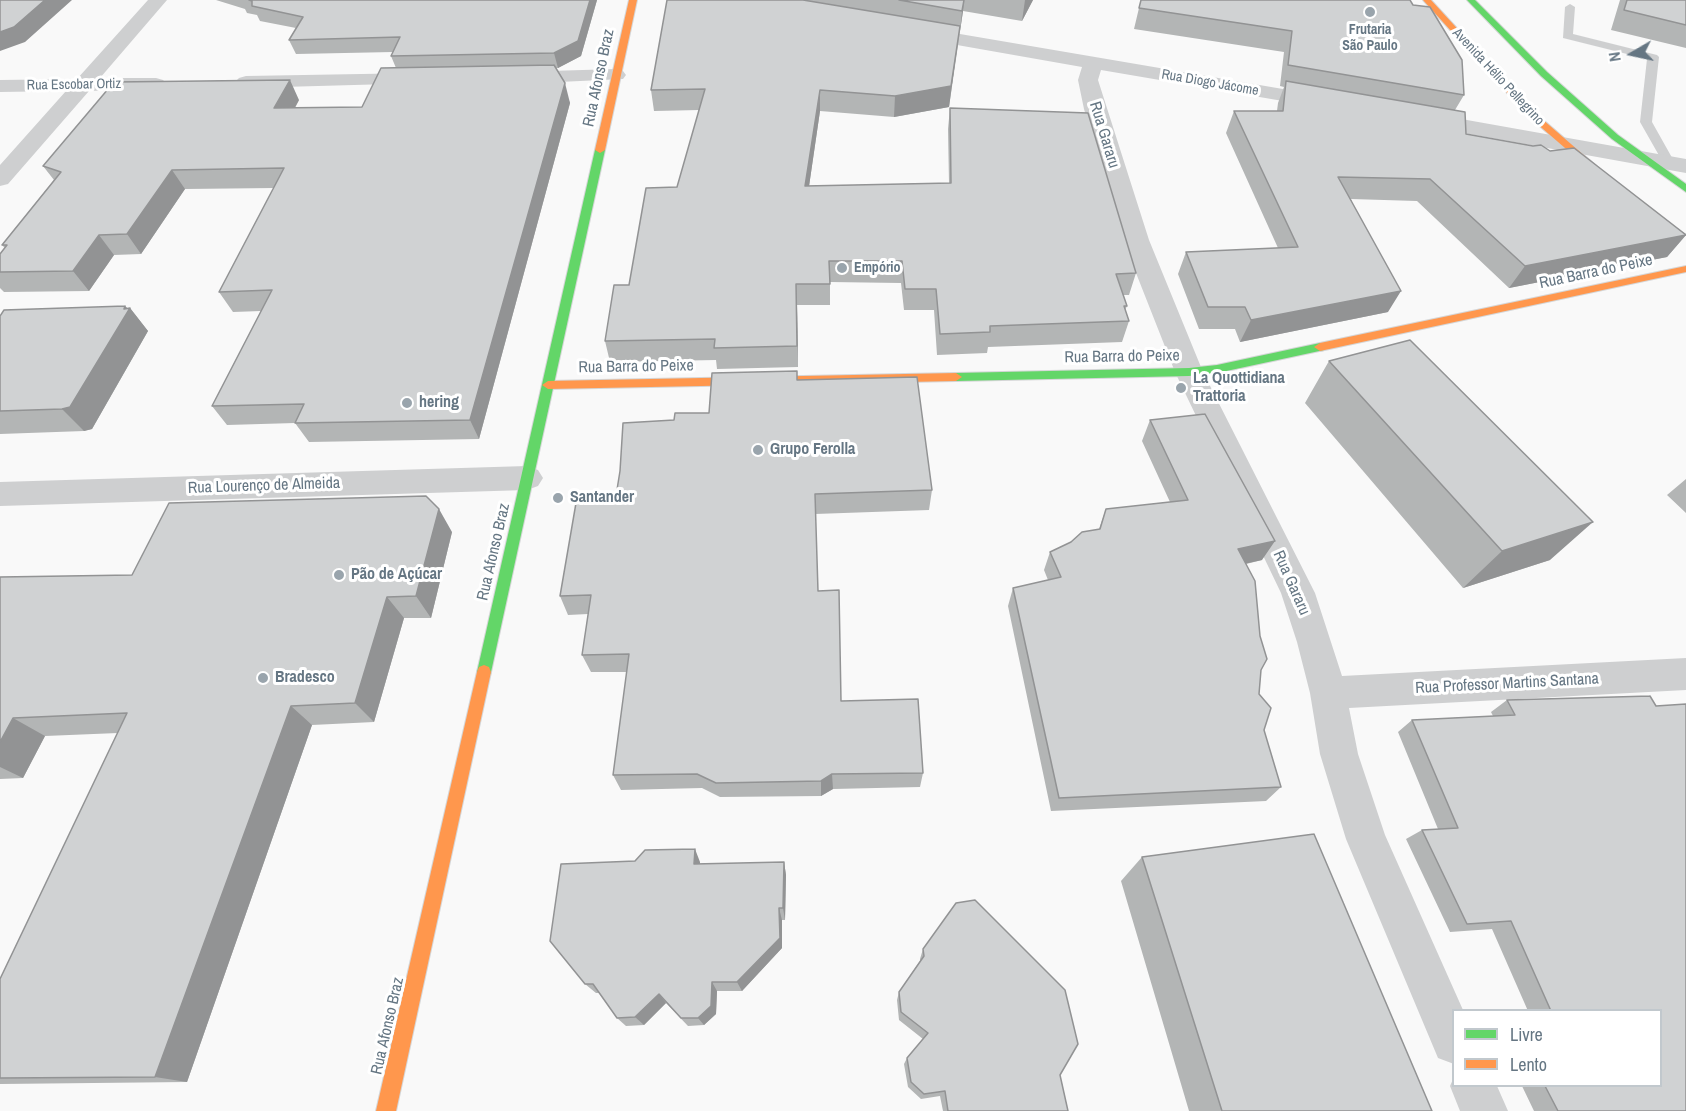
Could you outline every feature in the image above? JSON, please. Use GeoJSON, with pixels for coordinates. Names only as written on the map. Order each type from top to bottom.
{"type":"FeatureCollection","features":[{"type":"Feature","properties":{"kind":"street"},"geometry":{"type":"LineString","coordinates":[[0,179],[158,0]]}},
{"type":"Feature","properties":{"kind":"street","name":"Rua Afonso Braz"},"geometry":{"type":"LineString","coordinates":[[386,1111],[633,0]]}},
{"type":"Feature","properties":{"kind":"street","name":"Avenida Hélio Pellegrino"},"geometry":{"type":"LineString","coordinates":[[1427,0],[1531,114],[1616,186]]}},
{"type":"Feature","properties":{"kind":"street","name":"Avenida Hélio Pellegrino"},"geometry":{"type":"LineString","coordinates":[[1471,0],[1544,74],[1615,136],[1686,189]]}},
{"type":"Feature","properties":{"kind":"street","name":"Rua Diogo Jácome"},"geometry":{"type":"LineString","coordinates":[[898,29],[1340,105]]}},
{"type":"Feature","properties":{"kind":"street","name":"Rua Gararu"},"geometry":{"type":"LineString","coordinates":[[1093,63],[1088,80],[1095,109],[1137,240],[1189,372],[1298,593],[1315,642],[1328,693],[1339,754],[1366,839],[1452,1037]]}},
{"type":"Feature","properties":{"kind":"street"},"geometry":{"type":"LineString","coordinates":[[500,78],[616,75]]}},
{"type":"Feature","properties":{"kind":"street"},"geometry":{"type":"LineString","coordinates":[[226,82],[441,79]]}},
{"type":"Feature","properties":{"kind":"street","name":"Rua Escobar Ortiz"},"geometry":{"type":"LineString","coordinates":[[0,86],[178,83]]}},
{"type":"Feature","properties":{"kind":"street"},"geometry":{"type":"LineString","coordinates":[[1399,115],[1678,164]]}},
{"type":"Feature","properties":{"kind":"street","name":"Rua Barra do Peixe"},"geometry":{"type":"LineString","coordinates":[[548,385],[1189,372],[1229,367],[1686,269]]}},
{"type":"Feature","properties":{"kind":"street","name":"Rua Lourenço de Almeida"},"geometry":{"type":"LineString","coordinates":[[0,494],[527,478]]}},
{"type":"Feature","properties":{"kind":"street","name":"Rua Professor Martins Santana"},"geometry":{"type":"LineString","coordinates":[[1328,693],[1686,674]]}},
{"type":"Feature","properties":{"kind":"street"},"geometry":{"type":"LineString","coordinates":[[1473,1087],[1484,1111]]}},
{"type":"Feature","properties":{"kind":"lane"},"geometry":{"type":"LineString","coordinates":[[1570,7],[1567,36],[1653,57],[1646,122],[1678,164]]}},
{"type":"Feature","properties":{"kind":"building"},"geometry":{"type":"Polygon","coordinates":[[[0,0],[45,0],[14,27],[0,32],[0,0]]]}},
{"type":"Feature","properties":{"kind":"building"},"geometry":{"type":"Polygon","coordinates":[[[249,0],[590,0],[578,41],[554,53],[391,56],[400,37],[289,40],[303,17],[252,6],[252,1],[249,0]]]}},
{"type":"Feature","properties":{"kind":"building"},"geometry":{"type":"Polygon","coordinates":[[[667,0],[803,0],[960,26],[951,86],[895,96],[820,90],[805,186],[951,183],[950,108],[1088,113],[1136,273],[1116,274],[1127,306],[1124,306],[1129,321],[990,326],[990,332],[940,334],[936,289],[905,289],[902,261],[829,261],[830,284],[796,284],[797,346],[714,348],[715,339],[605,341],[614,285],[629,285],[646,188],[677,187],[705,89],[651,90],[667,0]]]}},
{"type":"Feature","properties":{"kind":"building"},"geometry":{"type":"Polygon","coordinates":[[[899,0],[964,0],[962,11],[899,0]]]}},
{"type":"Feature","properties":{"kind":"building"},"geometry":{"type":"Polygon","coordinates":[[[1141,0],[1410,0],[1413,5],[1430,7],[1462,60],[1464,95],[1288,65],[1292,31],[1139,8],[1141,0]]]}},
{"type":"Feature","properties":{"kind":"building"},"geometry":{"type":"Polygon","coordinates":[[[1627,0],[1686,0],[1686,25],[1624,10],[1627,0]]]}},
{"type":"Feature","properties":{"kind":"building"},"geometry":{"type":"Polygon","coordinates":[[[554,65],[565,83],[470,420],[295,423],[304,404],[212,406],[272,290],[219,292],[284,168],[172,170],[127,234],[99,235],[73,271],[0,272],[0,254],[7,245],[2,245],[61,172],[43,166],[114,82],[290,80],[274,108],[362,107],[381,68],[554,65]]]}},
{"type":"Feature","properties":{"kind":"building"},"geometry":{"type":"Polygon","coordinates":[[[1286,81],[1465,112],[1466,134],[1533,146],[1541,145],[1550,151],[1574,148],[1686,235],[1525,266],[1430,179],[1338,177],[1401,291],[1251,320],[1245,307],[1208,307],[1186,252],[1298,247],[1234,111],[1283,111],[1286,81]]]}},
{"type":"Feature","properties":{"kind":"building"},"geometry":{"type":"Polygon","coordinates":[[[125,306],[124,309],[130,308],[70,407],[0,411],[0,316],[4,310],[125,306]]]}},
{"type":"Feature","properties":{"kind":"building"},"geometry":{"type":"Polygon","coordinates":[[[1410,340],[1593,522],[1502,551],[1329,361],[1410,340]]]}},
{"type":"Feature","properties":{"kind":"building"},"geometry":{"type":"Polygon","coordinates":[[[797,371],[797,380],[917,377],[932,490],[815,494],[818,591],[839,590],[841,701],[918,699],[923,773],[832,774],[821,781],[716,783],[697,774],[613,775],[629,654],[582,655],[591,595],[560,596],[576,503],[615,502],[620,471],[623,423],[674,420],[675,413],[709,413],[712,373],[797,371]]]}},
{"type":"Feature","properties":{"kind":"building"},"geometry":{"type":"Polygon","coordinates":[[[1205,414],[1275,541],[1238,549],[1255,581],[1260,636],[1267,659],[1261,670],[1259,694],[1271,708],[1264,730],[1281,787],[1059,798],[1013,588],[1061,577],[1050,552],[1071,542],[1082,532],[1100,529],[1106,509],[1188,500],[1150,420],[1205,414]]]}},
{"type":"Feature","properties":{"kind":"building"},"geometry":{"type":"Polygon","coordinates":[[[426,496],[439,509],[416,596],[387,597],[355,703],[291,706],[155,1077],[0,1078],[0,979],[127,713],[13,718],[0,742],[0,577],[132,575],[169,503],[426,496]]]}},
{"type":"Feature","properties":{"kind":"building"},"geometry":{"type":"Polygon","coordinates":[[[1650,696],[1656,706],[1686,704],[1686,1111],[1558,1111],[1546,1087],[1662,1087],[1662,1009],[1550,1009],[1511,921],[1467,924],[1422,830],[1458,828],[1412,720],[1515,715],[1507,700],[1650,696]]]}},
{"type":"Feature","properties":{"kind":"building"},"geometry":{"type":"Polygon","coordinates":[[[1314,834],[1432,1111],[1222,1111],[1142,857],[1314,834]]]}},
{"type":"Feature","properties":{"kind":"building"},"geometry":{"type":"Polygon","coordinates":[[[695,849],[694,864],[784,862],[783,908],[779,908],[780,938],[737,982],[712,982],[711,1006],[698,1018],[681,1018],[659,994],[635,1017],[617,1018],[593,984],[585,984],[550,941],[561,864],[635,861],[645,850],[695,849]]]}},
{"type":"Feature","properties":{"kind":"building"},"geometry":{"type":"Polygon","coordinates":[[[975,900],[1065,990],[1078,1044],[1060,1075],[1068,1111],[948,1111],[945,1091],[924,1094],[911,1082],[907,1058],[928,1033],[901,1012],[899,992],[924,956],[923,949],[956,903],[975,900]]]}},
{"type":"Feature","properties":{"kind":"traffic: fast"},"geometry":{"type":"LineString","coordinates":[[1471,0],[1544,74],[1615,137],[1686,189]]}},
{"type":"Feature","properties":{"kind":"traffic: fast"},"geometry":{"type":"LineString","coordinates":[[484,672],[600,150]]}},
{"type":"Feature","properties":{"kind":"traffic: fast"},"geometry":{"type":"LineString","coordinates":[[956,377],[1189,372],[1217,369],[1320,347]]}},
{"type":"Feature","properties":{"kind":"traffic: slow"},"geometry":{"type":"LineString","coordinates":[[600,150],[633,0]]}},
{"type":"Feature","properties":{"kind":"traffic: slow"},"geometry":{"type":"LineString","coordinates":[[1427,0],[1531,114],[1605,178]]}},
{"type":"Feature","properties":{"kind":"traffic: slow"},"geometry":{"type":"LineString","coordinates":[[1320,347],[1686,269]]}},
{"type":"Feature","properties":{"kind":"traffic: slow"},"geometry":{"type":"LineString","coordinates":[[548,385],[956,377]]}},
{"type":"Feature","properties":{"kind":"traffic: slow"},"geometry":{"type":"LineString","coordinates":[[386,1111],[484,672]]}},
{"type":"Feature","properties":{"kind":"place","name":"Frutaria São Paulo"},"geometry":{"type":"Point","coordinates":[1370,12]}},
{"type":"Feature","properties":{"kind":"place","name":"Empório"},"geometry":{"type":"Point","coordinates":[842,268]}},
{"type":"Feature","properties":{"kind":"place","name":"La Quottidiana Trattoria"},"geometry":{"type":"Point","coordinates":[1181,388]}},
{"type":"Feature","properties":{"kind":"place","name":"hering"},"geometry":{"type":"Point","coordinates":[407,403]}},
{"type":"Feature","properties":{"kind":"place","name":"Grupo Ferolla"},"geometry":{"type":"Point","coordinates":[758,450]}},
{"type":"Feature","properties":{"kind":"place","name":"Santander"},"geometry":{"type":"Point","coordinates":[558,498]}},
{"type":"Feature","properties":{"kind":"place","name":"Pão de Açúcar"},"geometry":{"type":"Point","coordinates":[339,575]}},
{"type":"Feature","properties":{"kind":"place","name":"Bradesco"},"geometry":{"type":"Point","coordinates":[263,678]}}]}
